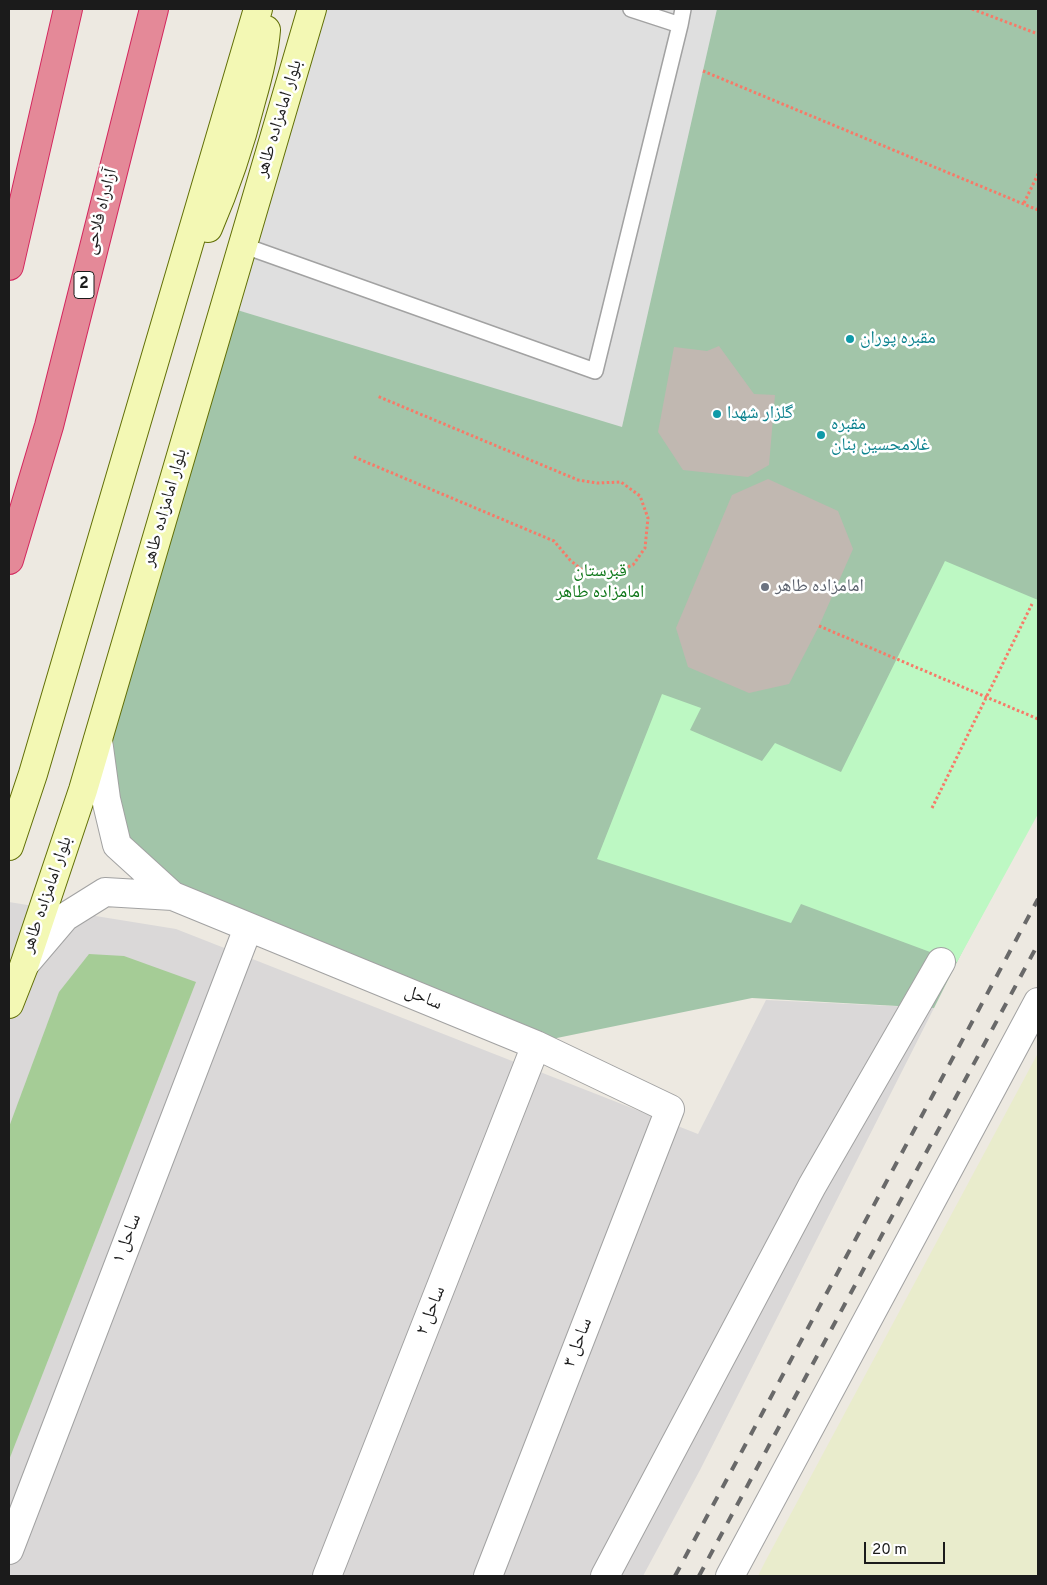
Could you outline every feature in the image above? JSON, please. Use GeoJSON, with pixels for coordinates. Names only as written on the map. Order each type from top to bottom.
{"type":"FeatureCollection","features":[{"type":"Feature","properties":{"kind":"highway"},"geometry":{"type":"LineString","coordinates":[[9,266],[68,9]]}},
{"type":"Feature","properties":{"kind":"highway","name":"آزادراه فلاحی"},"geometry":{"type":"LineString","coordinates":[[9,560],[51,416],[154,9]]}},
{"type":"Feature","properties":{"kind":"main road"},"geometry":{"type":"LineString","coordinates":[[9,846],[33,774],[182,262],[258,9]]}},
{"type":"Feature","properties":{"kind":"main road"},"geometry":{"type":"LineString","coordinates":[[182,262],[208,229],[225,188],[241,139],[264,55],[268,9]]}},
{"type":"Feature","properties":{"kind":"main road","name":"بلوار امامزاده طاهر"},"geometry":{"type":"LineString","coordinates":[[9,1004],[24,966],[83,790],[309,12]]}},
{"type":"Feature","properties":{"kind":"street"},"geometry":{"type":"LineString","coordinates":[[98,740],[106,799],[117,845],[173,896]]}},
{"type":"Feature","properties":{"kind":"street"},"geometry":{"type":"LineString","coordinates":[[24,966],[65,917],[105,892],[173,896]]}},
{"type":"Feature","properties":{"kind":"street","name":"ساحل"},"geometry":{"type":"LineString","coordinates":[[173,896],[536,1045],[670,1109]]}},
{"type":"Feature","properties":{"kind":"street","name":"ساحل ۱"},"geometry":{"type":"LineString","coordinates":[[9,1550],[248,928]]}},
{"type":"Feature","properties":{"kind":"street"},"geometry":{"type":"LineString","coordinates":[[605,1576],[812,1186],[942,962]]}},
{"type":"Feature","properties":{"kind":"street"},"geometry":{"type":"LineString","coordinates":[[730,1576],[1038,1002]]}},
{"type":"Feature","properties":{"kind":"street","name":"ساحل ۲"},"geometry":{"type":"LineString","coordinates":[[327,1576],[536,1045]]}},
{"type":"Feature","properties":{"kind":"street","name":"ساحل ۳"},"geometry":{"type":"LineString","coordinates":[[488,1576],[670,1109]]}},
{"type":"Feature","properties":{"kind":"lane"},"geometry":{"type":"LineString","coordinates":[[631,9],[680,25]]}},
{"type":"Feature","properties":{"kind":"lane"},"geometry":{"type":"LineString","coordinates":[[242,246],[595,372],[683,9]]}},
{"type":"Feature","properties":{"kind":"path"},"geometry":{"type":"LineString","coordinates":[[972,9],[1038,34]]}},
{"type":"Feature","properties":{"kind":"path"},"geometry":{"type":"LineString","coordinates":[[703,71],[1038,210]]}},
{"type":"Feature","properties":{"kind":"path"},"geometry":{"type":"LineString","coordinates":[[1024,203],[1038,174]]}},
{"type":"Feature","properties":{"kind":"path"},"geometry":{"type":"LineString","coordinates":[[354,457],[554,542],[582,570],[608,574],[633,566],[645,548],[648,518],[640,496],[620,482],[596,483],[578,480],[378,396]]}},
{"type":"Feature","properties":{"kind":"path"},"geometry":{"type":"LineString","coordinates":[[932,808],[1032,604]]}},
{"type":"Feature","properties":{"kind":"path"},"geometry":{"type":"LineString","coordinates":[[819,626],[1038,719]]}},
{"type":"Feature","properties":{"kind":"shaded area"},"geometry":{"type":"Polygon","coordinates":[[[313,9],[717,9],[622,427],[224,306],[313,9]]]}},
{"type":"Feature","properties":{"kind":"shaded area"},"geometry":{"type":"Polygon","coordinates":[[[9,902],[176,929],[698,1134],[766,1000],[934,1008],[700,1470],[643,1576],[9,1576],[9,902]]]}},
{"type":"Feature","properties":{"kind":"green space","name":"قبرستان امامزاده طاهر"},"geometry":{"type":"Polygon","coordinates":[[[313,9],[1038,9],[1038,812],[963,950],[934,1008],[752,998],[552,1039],[173,896],[117,845],[98,740],[313,9]]]}},
{"type":"Feature","properties":{"kind":"green space"},"geometry":{"type":"Polygon","coordinates":[[[945,561],[1038,600],[1038,814],[957,962],[801,904],[791,923],[597,859],[662,694],[701,708],[690,730],[762,761],[775,743],[841,772],[945,561]]]}},
{"type":"Feature","properties":{"kind":"green space"},"geometry":{"type":"Polygon","coordinates":[[[89,954],[124,956],[196,982],[9,1460],[9,1127],[59,992],[89,954]]]}},
{"type":"Feature","properties":{"kind":"green space"},"geometry":{"type":"Polygon","coordinates":[[[1038,1053],[1038,1576],[758,1576],[766,1560],[1038,1053]]]}},
{"type":"Feature","properties":{"kind":"building","name":"گلزار شهدا"},"geometry":{"type":"Polygon","coordinates":[[[719,346],[754,394],[775,395],[769,465],[748,477],[683,470],[658,432],[674,347],[707,351],[719,346]]]}},
{"type":"Feature","properties":{"kind":"building","name":"امامزاده طاهر"},"geometry":{"type":"Polygon","coordinates":[[[768,479],[838,511],[853,549],[819,626],[789,684],[749,693],[688,667],[676,628],[732,495],[768,479]]]}},
{"type":"Feature","properties":{"kind":"railway"},"geometry":{"type":"LineString","coordinates":[[675,1576],[1038,899]]}},
{"type":"Feature","properties":{"kind":"railway"},"geometry":{"type":"LineString","coordinates":[[699,1576],[1038,944]]}},
{"type":"Feature","properties":{"kind":"place","name":"مقبره پوران"},"geometry":{"type":"Point","coordinates":[850,339]}},
{"type":"Feature","properties":{"kind":"place","name":"گلزار شهدا"},"geometry":{"type":"Point","coordinates":[717,414]}},
{"type":"Feature","properties":{"kind":"place","name":"مقبره غلامحسین بنان"},"geometry":{"type":"Point","coordinates":[821,435]}},
{"type":"Feature","properties":{"kind":"place","name":"امامزاده طاهر"},"geometry":{"type":"Point","coordinates":[765,587]}}]}
